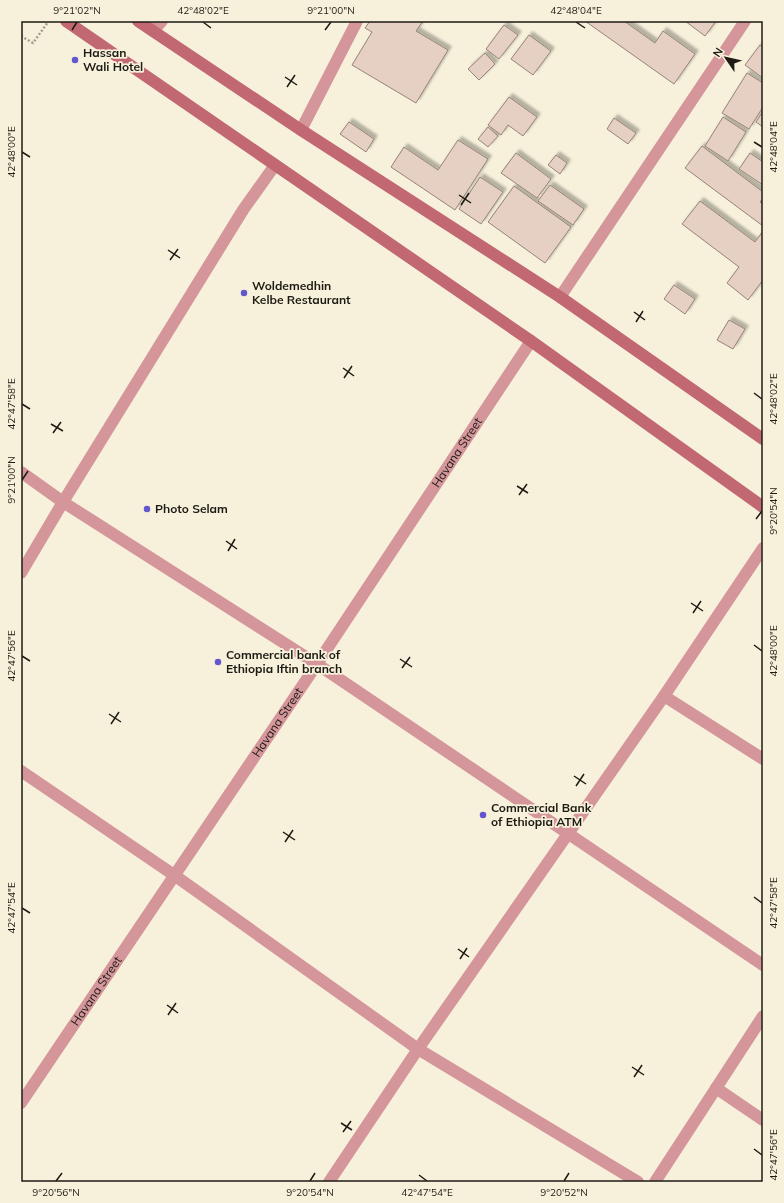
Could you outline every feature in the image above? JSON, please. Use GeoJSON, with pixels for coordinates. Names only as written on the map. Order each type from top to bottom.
{"type":"FeatureCollection","features":[{"type":"Feature","properties":{"kind":"main road"},"geometry":{"type":"LineString","coordinates":[[66,21],[531,341],[763,507]]}},
{"type":"Feature","properties":{"kind":"main road"},"geometry":{"type":"LineString","coordinates":[[138,21],[301,130],[560,297],[763,439]]}},
{"type":"Feature","properties":{"kind":"street"},"geometry":{"type":"LineString","coordinates":[[153,31],[162,21]]}},
{"type":"Feature","properties":{"kind":"street"},"geometry":{"type":"LineString","coordinates":[[301,130],[357,21]]}},
{"type":"Feature","properties":{"kind":"street"},"geometry":{"type":"LineString","coordinates":[[560,297],[745,21]]}},
{"type":"Feature","properties":{"kind":"street"},"geometry":{"type":"LineString","coordinates":[[21,573],[243,210],[275,165]]}},
{"type":"Feature","properties":{"kind":"street","name":"Havana Street"},"geometry":{"type":"LineString","coordinates":[[21,1103],[317,664],[531,341]]}},
{"type":"Feature","properties":{"kind":"street"},"geometry":{"type":"LineString","coordinates":[[21,472],[64,502],[317,664],[763,965]]}},
{"type":"Feature","properties":{"kind":"street"},"geometry":{"type":"LineString","coordinates":[[329,1182],[418,1049],[664,696],[763,548]]}},
{"type":"Feature","properties":{"kind":"street"},"geometry":{"type":"LineString","coordinates":[[664,696],[763,759]]}},
{"type":"Feature","properties":{"kind":"street"},"geometry":{"type":"LineString","coordinates":[[21,772],[174,875],[418,1049],[638,1182]]}},
{"type":"Feature","properties":{"kind":"street"},"geometry":{"type":"LineString","coordinates":[[655,1182],[763,1016]]}},
{"type":"Feature","properties":{"kind":"street"},"geometry":{"type":"LineString","coordinates":[[716,1088],[763,1120]]}},
{"type":"Feature","properties":{"kind":"path"},"geometry":{"type":"LineString","coordinates":[[21,36],[34,43],[49,21]]}},
{"type":"Feature","properties":{"kind":"building"},"geometry":{"type":"Polygon","coordinates":[[[370,21],[423,21],[416,31],[448,50],[416,103],[352,65],[372,32],[365,28],[370,21]]]}},
{"type":"Feature","properties":{"kind":"building"},"geometry":{"type":"Polygon","coordinates":[[[585,21],[624,21],[655,43],[663,31],[695,54],[674,84],[585,21]]]}},
{"type":"Feature","properties":{"kind":"building"},"geometry":{"type":"Polygon","coordinates":[[[685,21],[716,21],[705,36],[685,21]]]}},
{"type":"Feature","properties":{"kind":"building"},"geometry":{"type":"Polygon","coordinates":[[[504,25],[518,35],[499,59],[486,49],[504,25]]]}},
{"type":"Feature","properties":{"kind":"building"},"geometry":{"type":"Polygon","coordinates":[[[529,35],[551,51],[533,75],[511,59],[529,35]]]}},
{"type":"Feature","properties":{"kind":"building"},"geometry":{"type":"Polygon","coordinates":[[[760,45],[763,47],[763,78],[745,65],[760,45]]]}},
{"type":"Feature","properties":{"kind":"building"},"geometry":{"type":"Polygon","coordinates":[[[485,53],[495,64],[479,80],[468,69],[485,53]]]}},
{"type":"Feature","properties":{"kind":"building"},"geometry":{"type":"Polygon","coordinates":[[[747,73],[763,83],[763,107],[749,129],[722,113],[747,73]]]}},
{"type":"Feature","properties":{"kind":"building"},"geometry":{"type":"Polygon","coordinates":[[[509,97],[537,117],[523,136],[508,125],[501,135],[488,125],[509,97]]]}},
{"type":"Feature","properties":{"kind":"building"},"geometry":{"type":"Polygon","coordinates":[[[763,111],[763,127],[756,122],[763,111]]]}},
{"type":"Feature","properties":{"kind":"building"},"geometry":{"type":"Polygon","coordinates":[[[723,117],[746,132],[728,161],[705,146],[723,117]]]}},
{"type":"Feature","properties":{"kind":"building"},"geometry":{"type":"Polygon","coordinates":[[[614,118],[636,133],[628,144],[607,129],[614,118]]]}},
{"type":"Feature","properties":{"kind":"building"},"geometry":{"type":"Polygon","coordinates":[[[349,122],[374,139],[366,152],[340,134],[349,122]]]}},
{"type":"Feature","properties":{"kind":"building"},"geometry":{"type":"Polygon","coordinates":[[[488,127],[498,136],[488,147],[478,139],[488,127]]]}},
{"type":"Feature","properties":{"kind":"building"},"geometry":{"type":"Polygon","coordinates":[[[458,140],[488,159],[455,210],[391,167],[404,147],[438,170],[458,140]]]}},
{"type":"Feature","properties":{"kind":"building"},"geometry":{"type":"Polygon","coordinates":[[[702,146],[763,192],[763,198],[760,202],[763,204],[763,226],[685,168],[702,146]]]}},
{"type":"Feature","properties":{"kind":"building"},"geometry":{"type":"Polygon","coordinates":[[[516,153],[551,179],[537,198],[501,173],[516,153]]]}},
{"type":"Feature","properties":{"kind":"building"},"geometry":{"type":"Polygon","coordinates":[[[750,153],[763,162],[763,185],[739,169],[750,153]]]}},
{"type":"Feature","properties":{"kind":"building"},"geometry":{"type":"Polygon","coordinates":[[[556,155],[567,163],[560,174],[548,165],[556,155]]]}},
{"type":"Feature","properties":{"kind":"building"},"geometry":{"type":"Polygon","coordinates":[[[480,177],[503,192],[481,224],[459,209],[480,177]]]}},
{"type":"Feature","properties":{"kind":"building"},"geometry":{"type":"Polygon","coordinates":[[[550,185],[584,209],[573,225],[538,201],[550,185]]]}},
{"type":"Feature","properties":{"kind":"building"},"geometry":{"type":"Polygon","coordinates":[[[514,186],[571,227],[545,263],[488,222],[514,186]]]}},
{"type":"Feature","properties":{"kind":"building"},"geometry":{"type":"Polygon","coordinates":[[[700,201],[755,242],[763,231],[763,280],[748,300],[727,283],[739,267],[682,224],[700,201]]]}},
{"type":"Feature","properties":{"kind":"building"},"geometry":{"type":"Polygon","coordinates":[[[674,285],[695,299],[685,314],[664,299],[674,285]]]}},
{"type":"Feature","properties":{"kind":"building"},"geometry":{"type":"Polygon","coordinates":[[[729,320],[745,329],[733,349],[717,340],[729,320]]]}},
{"type":"Feature","properties":{"kind":"place","name":"Hassan Wali Hotel"},"geometry":{"type":"Point","coordinates":[75,60]}},
{"type":"Feature","properties":{"kind":"place","name":"Woldemedhin Kelbe Restaurant"},"geometry":{"type":"Point","coordinates":[244,293]}},
{"type":"Feature","properties":{"kind":"place","name":"Photo Selam"},"geometry":{"type":"Point","coordinates":[147,509]}},
{"type":"Feature","properties":{"kind":"place","name":"Commercial bank of Ethiopia Iftin branch"},"geometry":{"type":"Point","coordinates":[218,662]}},
{"type":"Feature","properties":{"kind":"place","name":"Commercial Bank of Ethiopia ATM"},"geometry":{"type":"Point","coordinates":[483,815]}}]}
